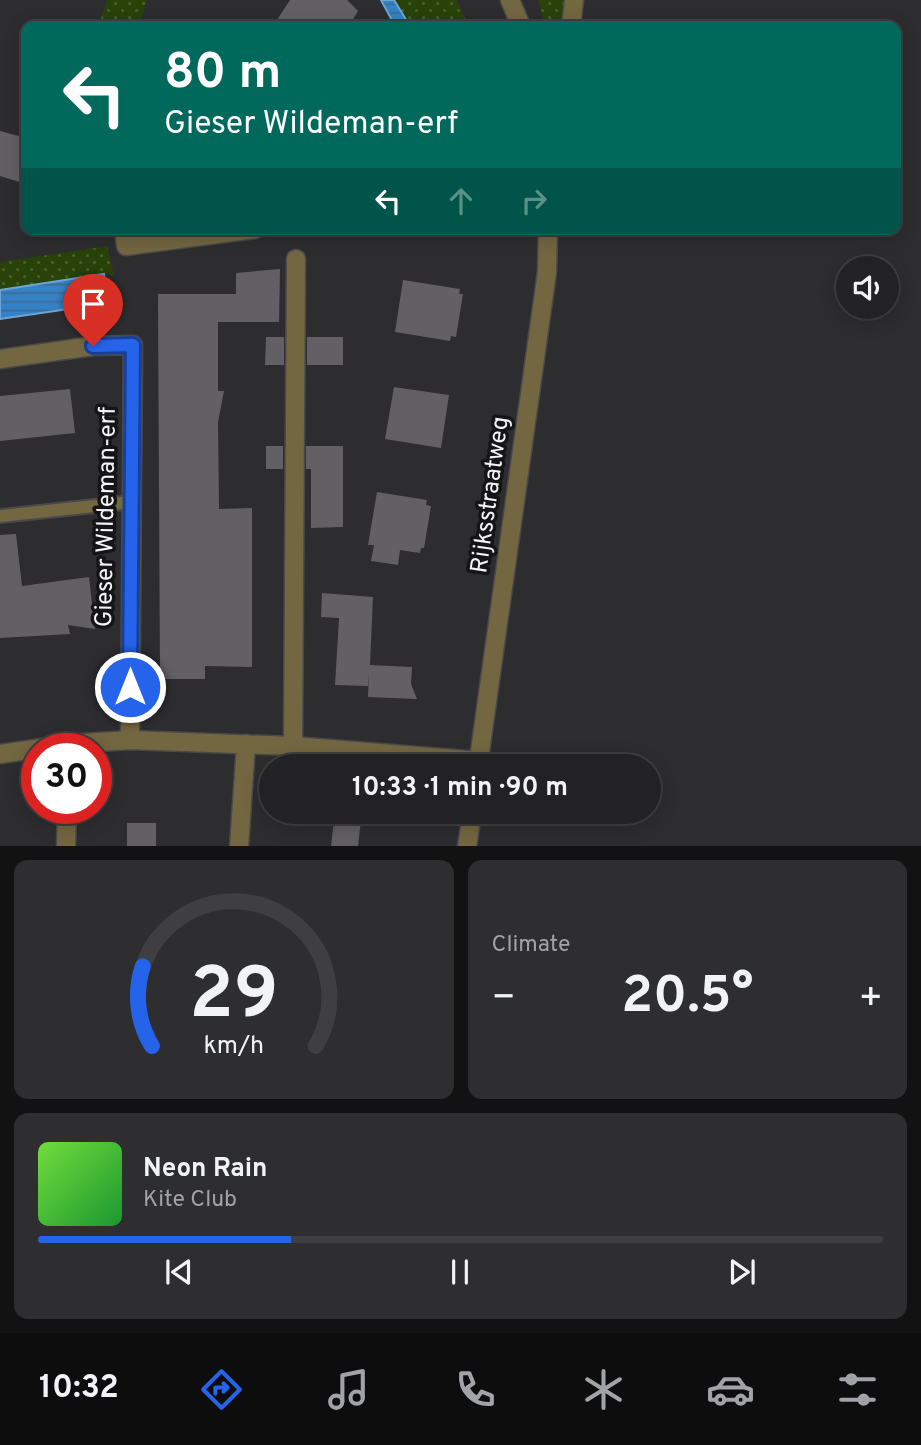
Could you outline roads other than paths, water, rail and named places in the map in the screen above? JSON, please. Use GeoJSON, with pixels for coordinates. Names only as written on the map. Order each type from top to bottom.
{"type":"FeatureCollection","features":[{"type":"Feature","properties":{"kind":"street"},"geometry":{"type":"LineString","coordinates":[[510,0],[519,21]]}},
{"type":"Feature","properties":{"kind":"street"},"geometry":{"type":"LineString","coordinates":[[572,21],[574,0]]}},
{"type":"Feature","properties":{"kind":"street"},"geometry":{"type":"LineString","coordinates":[[125,235],[126,246],[210,235]]}},
{"type":"Feature","properties":{"kind":"street","name":"Rijksstraatweg"},"geometry":{"type":"LineString","coordinates":[[479,754],[547,272],[548,235]]}},
{"type":"Feature","properties":{"kind":"street"},"geometry":{"type":"LineString","coordinates":[[293,746],[296,259]]}},
{"type":"Feature","properties":{"kind":"street","name":"Gieser Wildeman-erf"},"geometry":{"type":"LineString","coordinates":[[0,359],[93,346],[133,345],[130,740]]}},
{"type":"Feature","properties":{"kind":"street"},"geometry":{"type":"LineString","coordinates":[[112,742],[130,740],[293,746],[375,754]]}},
{"type":"Feature","properties":{"kind":"street"},"geometry":{"type":"LineString","coordinates":[[239,846],[246,744]]}},
{"type":"Feature","properties":{"kind":"street"},"geometry":{"type":"LineString","coordinates":[[0,754],[21,752]]}},
{"type":"Feature","properties":{"kind":"street"},"geometry":{"type":"LineString","coordinates":[[66,846],[67,824]]}},
{"type":"Feature","properties":{"kind":"street"},"geometry":{"type":"LineString","coordinates":[[467,846],[470,824]]}},
{"type":"Feature","properties":{"kind":"lane"},"geometry":{"type":"LineString","coordinates":[[0,516],[132,502]]}},
{"type":"Feature","properties":{"kind":"water"},"geometry":{"type":"Polygon","coordinates":[[[381,0],[394,0],[407,21],[392,21],[381,0]]]}},
{"type":"Feature","properties":{"kind":"water"},"geometry":{"type":"Polygon","coordinates":[[[104,274],[106,289],[111,293],[96,305],[0,319],[0,290],[104,274]]]}}]}
